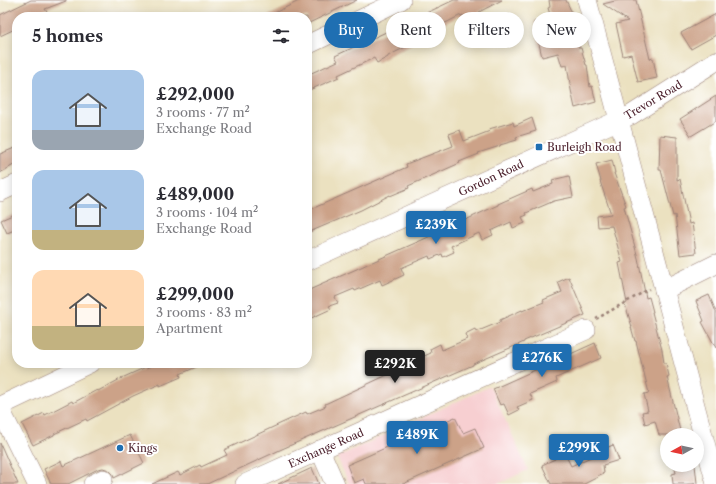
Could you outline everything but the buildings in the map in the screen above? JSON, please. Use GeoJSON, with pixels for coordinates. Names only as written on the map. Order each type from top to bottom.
{"type":"FeatureCollection","features":[{"type":"Feature","properties":{"kind":"street"},"geometry":{"type":"LineString","coordinates":[[312,43],[401,0]]}},
{"type":"Feature","properties":{"kind":"street"},"geometry":{"type":"LineString","coordinates":[[587,0],[663,287],[710,438],[716,484]]}},
{"type":"Feature","properties":{"kind":"street","name":"Trevor Road"},"geometry":{"type":"LineString","coordinates":[[588,134],[631,114],[716,62]]}},
{"type":"Feature","properties":{"kind":"street","name":"Gordon Road"},"geometry":{"type":"LineString","coordinates":[[312,260],[588,134]]}},
{"type":"Feature","properties":{"kind":"street"},"geometry":{"type":"LineString","coordinates":[[0,192],[12,186]]}},
{"type":"Feature","properties":{"kind":"street"},"geometry":{"type":"LineString","coordinates":[[663,287],[716,264]]}},
{"type":"Feature","properties":{"kind":"street","name":"Exchange Road"},"geometry":{"type":"LineString","coordinates":[[245,484],[586,330]]}},
{"type":"Feature","properties":{"kind":"street"},"geometry":{"type":"LineString","coordinates":[[0,406],[80,368]]}},
{"type":"Feature","properties":{"kind":"street"},"geometry":{"type":"LineString","coordinates":[[0,409],[37,484]]}},
{"type":"Feature","properties":{"kind":"street"},"geometry":{"type":"LineString","coordinates":[[320,450],[336,484]]}},
{"type":"Feature","properties":{"kind":"path"},"geometry":{"type":"LineString","coordinates":[[586,330],[597,318],[648,289],[663,287]]}},
{"type":"Feature","properties":{"kind":"shaded area"},"geometry":{"type":"Polygon","coordinates":[[[490,386],[528,470],[498,484],[349,484],[337,457],[490,386]]]}},
{"type":"Feature","properties":{"kind":"place","name":"Burleigh Road"},"geometry":{"type":"Point","coordinates":[539,147]}},
{"type":"Feature","properties":{"kind":"place","name":"Kings"},"geometry":{"type":"Point","coordinates":[120,448]}}]}
